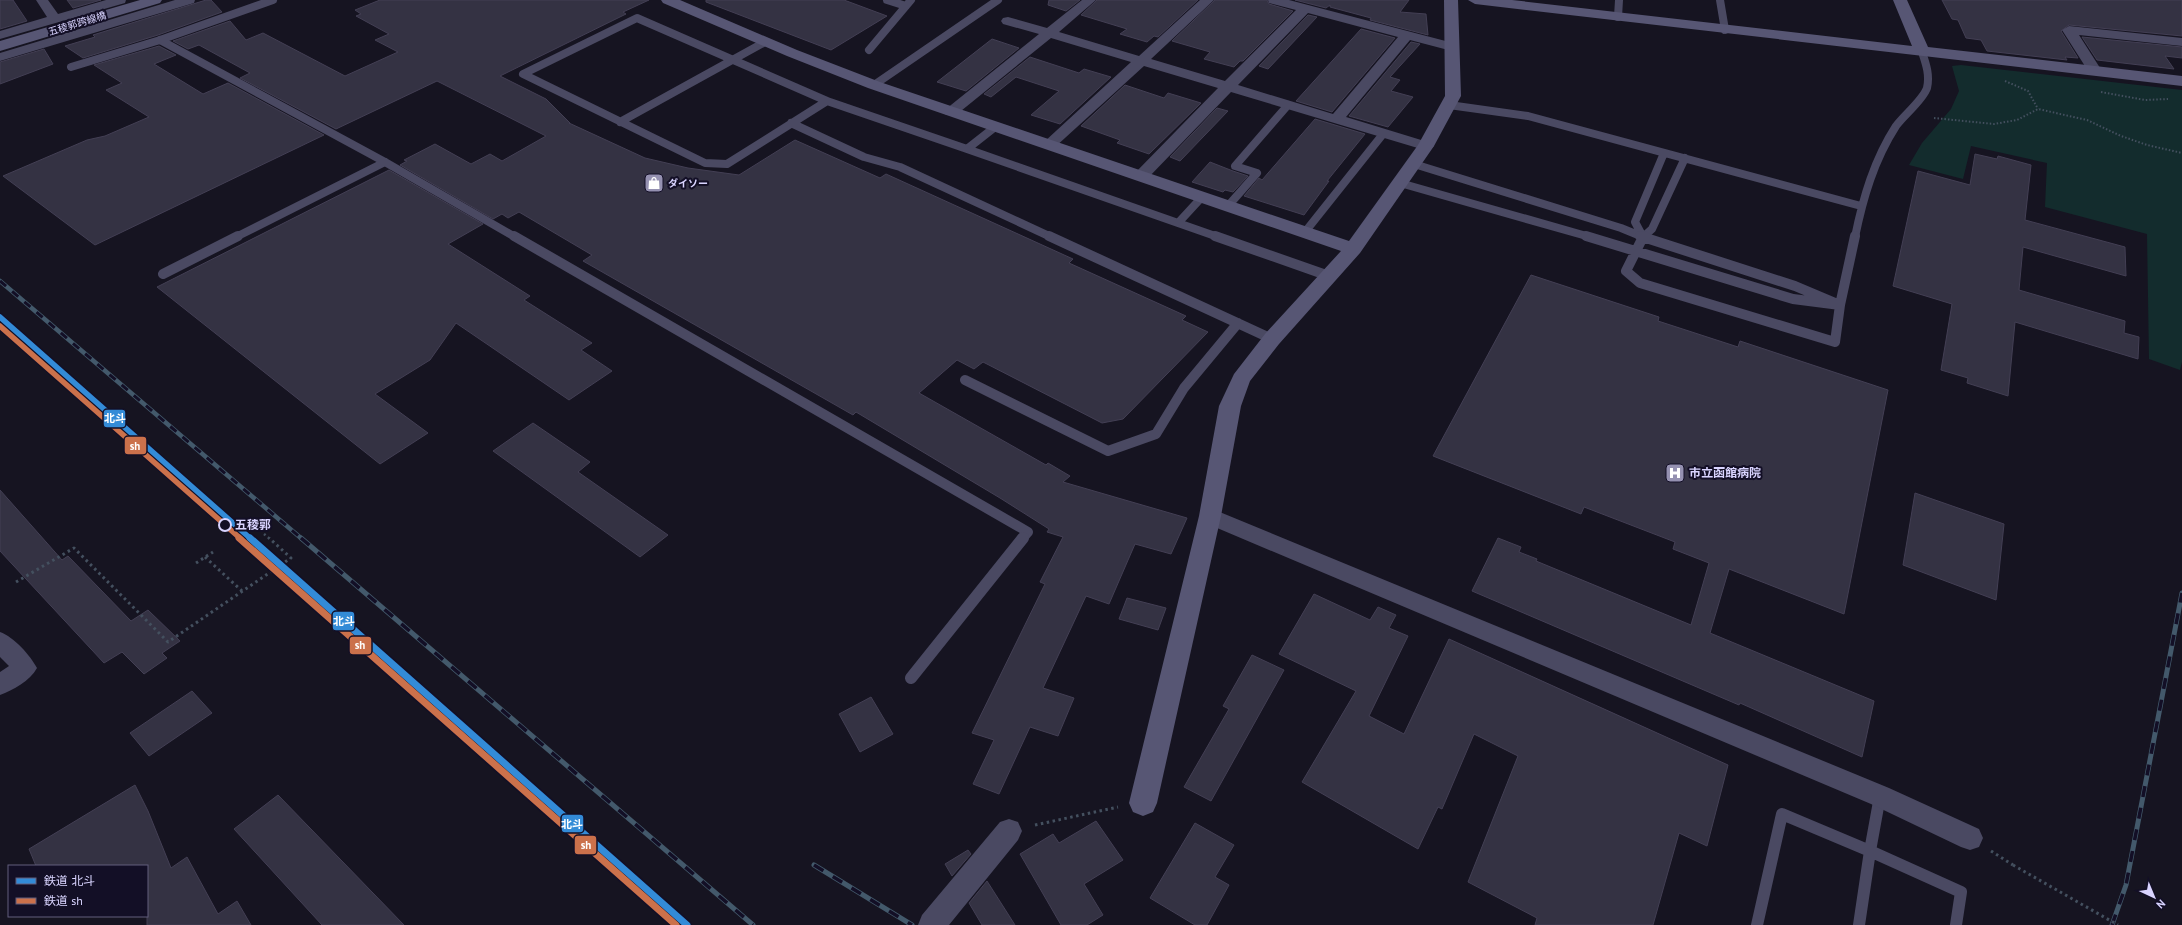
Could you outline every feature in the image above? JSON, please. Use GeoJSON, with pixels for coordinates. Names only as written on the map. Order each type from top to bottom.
{"type":"FeatureCollection","features":[{"type":"Feature","properties":{"kind":"street"},"geometry":{"type":"LineString","coordinates":[[42,0],[55,19]]}},
{"type":"Feature","properties":{"kind":"street"},"geometry":{"type":"LineString","coordinates":[[0,35],[120,0]]}},
{"type":"Feature","properties":{"kind":"street","name":"五稜郭跨線橋"},"geometry":{"type":"LineString","coordinates":[[0,46],[155,0]]}},
{"type":"Feature","properties":{"kind":"street"},"geometry":{"type":"LineString","coordinates":[[0,56],[189,0]]}},
{"type":"Feature","properties":{"kind":"street"},"geometry":{"type":"LineString","coordinates":[[668,0],[765,42],[874,85],[1353,249]]}},
{"type":"Feature","properties":{"kind":"street"},"geometry":{"type":"LineString","coordinates":[[950,112],[1046,33],[1090,0]]}},
{"type":"Feature","properties":{"kind":"street"},"geometry":{"type":"LineString","coordinates":[[1049,145],[1208,0]]}},
{"type":"Feature","properties":{"kind":"street"},"geometry":{"type":"LineString","coordinates":[[1274,0],[1452,47]]}},
{"type":"Feature","properties":{"kind":"street"},"geometry":{"type":"LineString","coordinates":[[1142,803],[1210,516],[1230,406],[1240,379],[1272,339],[1353,249],[1426,146],[1449,105],[1453,96],[1450,0]]}},
{"type":"Feature","properties":{"kind":"street"},"geometry":{"type":"LineString","coordinates":[[1475,0],[1724,30],[2182,81]]}},
{"type":"Feature","properties":{"kind":"street"},"geometry":{"type":"LineString","coordinates":[[1900,0],[1922,52]]}},
{"type":"Feature","properties":{"kind":"street"},"geometry":{"type":"LineString","coordinates":[[1141,176],[1305,8]]}},
{"type":"Feature","properties":{"kind":"street"},"geometry":{"type":"LineString","coordinates":[[1008,22],[1426,146]]}},
{"type":"Feature","properties":{"kind":"street"},"geometry":{"type":"LineString","coordinates":[[2095,71],[2069,30],[2182,42]]}},
{"type":"Feature","properties":{"kind":"street"},"geometry":{"type":"LineString","coordinates":[[1336,120],[1407,35]]}},
{"type":"Feature","properties":{"kind":"street"},"geometry":{"type":"LineString","coordinates":[[1210,516],[1880,796],[1970,838]]}},
{"type":"Feature","properties":{"kind":"street"},"geometry":{"type":"LineString","coordinates":[[0,642],[25,668],[0,684]]}},
{"type":"Feature","properties":{"kind":"street"},"geometry":{"type":"LineString","coordinates":[[932,925],[1009,831]]}},
{"type":"Feature","properties":{"kind":"lane"},"geometry":{"type":"LineString","coordinates":[[71,67],[160,40],[273,0]]}},
{"type":"Feature","properties":{"kind":"lane"},"geometry":{"type":"LineString","coordinates":[[887,0],[906,6]]}},
{"type":"Feature","properties":{"kind":"lane"},"geometry":{"type":"LineString","coordinates":[[869,50],[911,0]]}},
{"type":"Feature","properties":{"kind":"lane"},"geometry":{"type":"LineString","coordinates":[[874,85],[998,0]]}},
{"type":"Feature","properties":{"kind":"lane"},"geometry":{"type":"LineString","coordinates":[[1618,17],[1619,0]]}},
{"type":"Feature","properties":{"kind":"lane"},"geometry":{"type":"LineString","coordinates":[[1720,0],[1724,30]]}},
{"type":"Feature","properties":{"kind":"lane"},"geometry":{"type":"LineString","coordinates":[[827,101],[727,164],[705,163],[523,74],[637,18],[827,101],[1179,222],[1329,276]]}},
{"type":"Feature","properties":{"kind":"lane"},"geometry":{"type":"LineString","coordinates":[[160,40],[385,162],[1028,532],[911,678]]}},
{"type":"Feature","properties":{"kind":"lane"},"geometry":{"type":"LineString","coordinates":[[620,122],[765,42]]}},
{"type":"Feature","properties":{"kind":"lane"},"geometry":{"type":"LineString","coordinates":[[1685,158],[1652,229],[1643,238],[1626,271],[1640,283],[1835,342],[1840,304],[1861,206],[1880,153],[1897,125],[1926,90],[1928,79],[1926,63],[1922,52]]}},
{"type":"Feature","properties":{"kind":"lane"},"geometry":{"type":"LineString","coordinates":[[1228,206],[1257,173],[1235,166],[1288,105]]}},
{"type":"Feature","properties":{"kind":"lane"},"geometry":{"type":"LineString","coordinates":[[1449,105],[1528,116],[1861,206]]}},
{"type":"Feature","properties":{"kind":"lane"},"geometry":{"type":"LineString","coordinates":[[791,123],[864,157],[900,166],[1272,339]]}},
{"type":"Feature","properties":{"kind":"lane"},"geometry":{"type":"LineString","coordinates":[[967,149],[995,127]]}},
{"type":"Feature","properties":{"kind":"lane"},"geometry":{"type":"LineString","coordinates":[[1305,232],[1383,134]]}},
{"type":"Feature","properties":{"kind":"lane"},"geometry":{"type":"LineString","coordinates":[[1643,238],[1635,222],[1664,153]]}},
{"type":"Feature","properties":{"kind":"lane"},"geometry":{"type":"LineString","coordinates":[[163,274],[385,162]]}},
{"type":"Feature","properties":{"kind":"lane"},"geometry":{"type":"LineString","coordinates":[[1414,164],[1620,228],[1643,238],[1795,286],[1840,304]]}},
{"type":"Feature","properties":{"kind":"lane"},"geometry":{"type":"LineString","coordinates":[[1400,183],[1793,299],[1840,304]]}},
{"type":"Feature","properties":{"kind":"lane"},"geometry":{"type":"LineString","coordinates":[[1179,222],[1202,197]]}},
{"type":"Feature","properties":{"kind":"lane"},"geometry":{"type":"LineString","coordinates":[[965,380],[1108,451],[1156,434],[1184,388],[1238,323]]}},
{"type":"Feature","properties":{"kind":"lane"},"geometry":{"type":"LineString","coordinates":[[1859,925],[1880,796]]}},
{"type":"Feature","properties":{"kind":"lane"},"geometry":{"type":"LineString","coordinates":[[1757,925],[1782,814],[1870,851],[1961,892],[1956,925]]}},
{"type":"Feature","properties":{"kind":"path"},"geometry":{"type":"LineString","coordinates":[[2003,80],[2028,91],[2038,109]]}},
{"type":"Feature","properties":{"kind":"path"},"geometry":{"type":"LineString","coordinates":[[1934,118],[1996,124],[2015,121],[2030,110],[2038,109],[2087,120],[2121,136],[2147,145],[2182,153]]}},
{"type":"Feature","properties":{"kind":"path"},"geometry":{"type":"LineString","coordinates":[[16,582],[74,548],[168,642],[291,558],[264,534]]}},
{"type":"Feature","properties":{"kind":"path"},"geometry":{"type":"LineString","coordinates":[[196,563],[213,552]]}},
{"type":"Feature","properties":{"kind":"path"},"geometry":{"type":"LineString","coordinates":[[205,557],[242,591]]}},
{"type":"Feature","properties":{"kind":"path"},"geometry":{"type":"LineString","coordinates":[[1009,831],[1078,815],[1142,803]]}},
{"type":"Feature","properties":{"kind":"path"},"geometry":{"type":"LineString","coordinates":[[2013,864],[2118,925]]}},
{"type":"Feature","properties":{"kind":"green space"},"geometry":{"type":"Polygon","coordinates":[[[1961,65],[2182,90],[2182,362],[2180,370],[2149,359],[2147,234],[2045,207],[2047,163],[1971,146],[1963,179],[1909,165],[1922,143],[1951,109],[1959,91],[1952,66],[1961,65]]]}},
{"type":"Feature","properties":{"kind":"building"},"geometry":{"type":"Polygon","coordinates":[[[0,0],[13,0],[27,21],[0,29],[0,0]]]}},
{"type":"Feature","properties":{"kind":"building"},"geometry":{"type":"Polygon","coordinates":[[[67,0],[101,0],[73,8],[67,0]]]}},
{"type":"Feature","properties":{"kind":"building"},"geometry":{"type":"Polygon","coordinates":[[[206,0],[211,0],[222,12],[158,35],[83,58],[65,46],[95,37],[93,35],[206,0]]]}},
{"type":"Feature","properties":{"kind":"building"},"geometry":{"type":"Polygon","coordinates":[[[380,0],[649,0],[623,12],[626,14],[500,76],[546,99],[569,123],[645,158],[688,168],[739,175],[795,140],[880,178],[886,174],[1073,259],[1069,263],[1186,316],[1182,320],[1208,332],[1123,419],[1102,423],[983,362],[974,369],[957,360],[919,393],[1046,465],[1048,463],[1070,476],[1063,482],[1187,518],[1171,554],[1135,544],[1109,604],[1086,596],[1043,688],[1074,698],[1058,736],[1030,727],[999,794],[973,784],[994,740],[972,733],[1045,584],[1040,582],[1063,537],[1047,532],[1049,529],[1000,498],[856,412],[853,415],[583,261],[592,255],[519,212],[508,218],[502,214],[493,219],[400,165],[407,161],[404,160],[435,144],[471,164],[490,154],[502,161],[546,136],[437,81],[336,129],[240,78],[250,73],[199,45],[188,49],[173,41],[230,21],[246,40],[263,33],[345,76],[398,52],[375,40],[389,34],[356,16],[361,14],[355,10],[380,0]]]}},
{"type":"Feature","properties":{"kind":"building"},"geometry":{"type":"Polygon","coordinates":[[[706,0],[844,0],[887,16],[831,50],[706,2],[706,0]]]}},
{"type":"Feature","properties":{"kind":"building"},"geometry":{"type":"Polygon","coordinates":[[[1049,0],[1080,0],[1066,11],[1048,5],[1049,0]]]}},
{"type":"Feature","properties":{"kind":"building"},"geometry":{"type":"Polygon","coordinates":[[[1097,0],[1198,0],[1158,37],[1154,36],[1147,42],[1120,34],[1127,29],[1081,15],[1097,0]]]}},
{"type":"Feature","properties":{"kind":"building"},"geometry":{"type":"Polygon","coordinates":[[[1215,0],[1267,0],[1269,4],[1293,11],[1243,61],[1240,61],[1234,67],[1204,59],[1210,52],[1172,41],[1215,0]]]}},
{"type":"Feature","properties":{"kind":"building"},"geometry":{"type":"Polygon","coordinates":[[[1295,0],[1409,0],[1400,12],[1426,14],[1428,35],[1370,20],[1371,18],[1330,7],[1330,5],[1326,8],[1295,0]]]}},
{"type":"Feature","properties":{"kind":"building"},"geometry":{"type":"Polygon","coordinates":[[[1942,0],[2182,0],[2182,36],[2069,25],[2061,31],[2078,58],[2065,57],[2067,60],[1987,51],[1981,40],[1966,38],[1958,20],[1952,19],[1942,0]]]}},
{"type":"Feature","properties":{"kind":"building"},"geometry":{"type":"Polygon","coordinates":[[[1308,15],[1317,17],[1268,69],[1259,66],[1308,15]]]}},
{"type":"Feature","properties":{"kind":"building"},"geometry":{"type":"Polygon","coordinates":[[[1361,29],[1395,38],[1332,112],[1296,101],[1361,29]]]}},
{"type":"Feature","properties":{"kind":"building"},"geometry":{"type":"Polygon","coordinates":[[[2082,37],[2182,47],[2182,58],[2165,56],[2174,69],[2097,60],[2082,37]]]}},
{"type":"Feature","properties":{"kind":"building"},"geometry":{"type":"Polygon","coordinates":[[[992,39],[1019,48],[966,91],[937,82],[992,39]]]}},
{"type":"Feature","properties":{"kind":"building"},"geometry":{"type":"Polygon","coordinates":[[[1411,42],[1420,44],[1390,77],[1400,80],[1391,91],[1413,97],[1388,127],[1349,116],[1411,42]]]}},
{"type":"Feature","properties":{"kind":"building"},"geometry":{"type":"Polygon","coordinates":[[[159,46],[176,55],[154,64],[203,94],[228,83],[324,135],[95,245],[3,176],[87,140],[105,136],[149,117],[106,90],[122,83],[94,65],[159,46]]]}},
{"type":"Feature","properties":{"kind":"building"},"geometry":{"type":"Polygon","coordinates":[[[44,49],[53,64],[0,84],[0,62],[44,49]]]}},
{"type":"Feature","properties":{"kind":"building"},"geometry":{"type":"Polygon","coordinates":[[[1030,57],[1079,73],[1084,69],[1111,77],[1060,124],[1031,115],[1059,91],[1016,77],[991,97],[984,94],[1030,57]]]}},
{"type":"Feature","properties":{"kind":"building"},"geometry":{"type":"Polygon","coordinates":[[[1125,85],[1164,98],[1168,93],[1201,103],[1149,154],[1117,143],[1120,140],[1081,126],[1125,85]]]}},
{"type":"Feature","properties":{"kind":"building"},"geometry":{"type":"Polygon","coordinates":[[[1217,108],[1228,111],[1180,161],[1170,157],[1217,108]]]}},
{"type":"Feature","properties":{"kind":"building"},"geometry":{"type":"Polygon","coordinates":[[[1315,119],[1365,134],[1327,181],[1329,181],[1304,215],[1244,196],[1259,178],[1262,180],[1315,119]]]}},
{"type":"Feature","properties":{"kind":"building"},"geometry":{"type":"Polygon","coordinates":[[[1975,154],[1997,159],[1998,156],[2031,165],[2025,220],[2125,247],[2126,276],[2023,247],[2019,290],[2125,321],[2124,333],[2139,337],[2138,359],[2015,322],[2008,396],[1967,383],[1968,378],[1941,370],[1952,304],[1893,286],[1918,171],[1970,185],[1975,154]]]}},
{"type":"Feature","properties":{"kind":"building"},"geometry":{"type":"Polygon","coordinates":[[[1210,162],[1248,176],[1233,192],[1225,190],[1223,192],[1192,182],[1210,162]]]}},
{"type":"Feature","properties":{"kind":"building"},"geometry":{"type":"Polygon","coordinates":[[[389,170],[483,224],[448,244],[530,296],[524,300],[592,343],[581,350],[612,371],[569,400],[456,323],[430,360],[375,394],[428,433],[380,464],[157,287],[389,170]]]}},
{"type":"Feature","properties":{"kind":"building","name":"市立函館病院"},"geometry":{"type":"Polygon","coordinates":[[[1531,275],[1659,317],[1658,321],[1738,347],[1740,341],[1888,390],[1844,614],[1729,569],[1710,633],[1874,701],[1862,757],[1740,703],[1739,705],[1472,591],[1498,538],[1521,547],[1519,552],[1537,559],[1536,561],[1691,625],[1709,563],[1673,549],[1675,542],[1584,507],[1581,514],[1433,456],[1531,275]]]}},
{"type":"Feature","properties":{"kind":"building"},"geometry":{"type":"Polygon","coordinates":[[[533,423],[590,462],[578,472],[668,535],[640,557],[493,451],[533,423]]]}},
{"type":"Feature","properties":{"kind":"building"},"geometry":{"type":"Polygon","coordinates":[[[0,490],[62,560],[68,556],[131,621],[148,610],[180,641],[162,653],[167,658],[144,674],[122,652],[104,663],[0,551],[0,490]]]}},
{"type":"Feature","properties":{"kind":"building"},"geometry":{"type":"Polygon","coordinates":[[[1915,493],[2004,524],[1996,600],[1903,565],[1915,493]]]}},
{"type":"Feature","properties":{"kind":"building"},"geometry":{"type":"Polygon","coordinates":[[[1314,594],[1370,620],[1378,607],[1396,615],[1389,628],[1408,636],[1369,716],[1404,734],[1449,639],[1728,765],[1707,846],[1679,833],[1653,925],[1535,925],[1537,918],[1468,882],[1518,756],[1474,734],[1442,809],[1438,807],[1418,849],[1302,782],[1356,691],[1279,654],[1314,594]]]}},
{"type":"Feature","properties":{"kind":"building"},"geometry":{"type":"Polygon","coordinates":[[[1127,598],[1166,608],[1158,630],[1119,619],[1127,598]]]}},
{"type":"Feature","properties":{"kind":"building"},"geometry":{"type":"Polygon","coordinates":[[[1252,655],[1284,670],[1211,801],[1184,787],[1229,709],[1223,706],[1252,655]]]}},
{"type":"Feature","properties":{"kind":"building"},"geometry":{"type":"Polygon","coordinates":[[[192,691],[212,713],[149,756],[130,733],[192,691]]]}},
{"type":"Feature","properties":{"kind":"building"},"geometry":{"type":"Polygon","coordinates":[[[871,697],[893,734],[860,752],[839,714],[871,697]]]}},
{"type":"Feature","properties":{"kind":"building"},"geometry":{"type":"Polygon","coordinates":[[[135,785],[148,811],[171,868],[187,857],[218,914],[237,901],[251,925],[147,925],[148,865],[36,865],[29,849],[135,785]]]}},
{"type":"Feature","properties":{"kind":"building"},"geometry":{"type":"Polygon","coordinates":[[[278,795],[404,925],[322,925],[234,829],[278,795]]]}},
{"type":"Feature","properties":{"kind":"building"},"geometry":{"type":"Polygon","coordinates":[[[1096,821],[1123,860],[1084,884],[1103,915],[1087,925],[1061,925],[1020,854],[1053,834],[1059,843],[1096,821]]]}},
{"type":"Feature","properties":{"kind":"building"},"geometry":{"type":"Polygon","coordinates":[[[1195,823],[1234,845],[1215,877],[1229,885],[1207,925],[1195,925],[1150,898],[1195,823]]]}},
{"type":"Feature","properties":{"kind":"building"},"geometry":{"type":"Polygon","coordinates":[[[968,850],[971,854],[952,876],[945,864],[968,850]]]}},
{"type":"Feature","properties":{"kind":"building"},"geometry":{"type":"Polygon","coordinates":[[[987,881],[1015,925],[982,925],[969,903],[987,881]]]}},
{"type":"Feature","properties":{"kind":"railway"},"geometry":{"type":"LineString","coordinates":[[0,281],[302,539]]}},
{"type":"Feature","properties":{"kind":"railway"},"geometry":{"type":"LineString","coordinates":[[301,538],[753,925]]}},
{"type":"Feature","properties":{"kind":"railway"},"geometry":{"type":"LineString","coordinates":[[2112,925],[2126,885],[2182,593]]}},
{"type":"Feature","properties":{"kind":"railway"},"geometry":{"type":"LineString","coordinates":[[814,865],[912,925]]}},
{"type":"Feature","properties":{"kind":"rail line","name":"北斗"},"geometry":{"type":"LineString","coordinates":[[0,317],[687,925]]}},
{"type":"Feature","properties":{"kind":"rail line","name":"sh"},"geometry":{"type":"LineString","coordinates":[[0,326],[676,925]]}},
{"type":"Feature","properties":{"kind":"place","name":"ダイソー"},"geometry":{"type":"Point","coordinates":[654,183]}},
{"type":"Feature","properties":{"kind":"place","name":"市立函館病院"},"geometry":{"type":"Point","coordinates":[1675,473]}},
{"type":"Feature","properties":{"kind":"place","name":"五稜郭"},"geometry":{"type":"Point","coordinates":[225,525]}}]}
